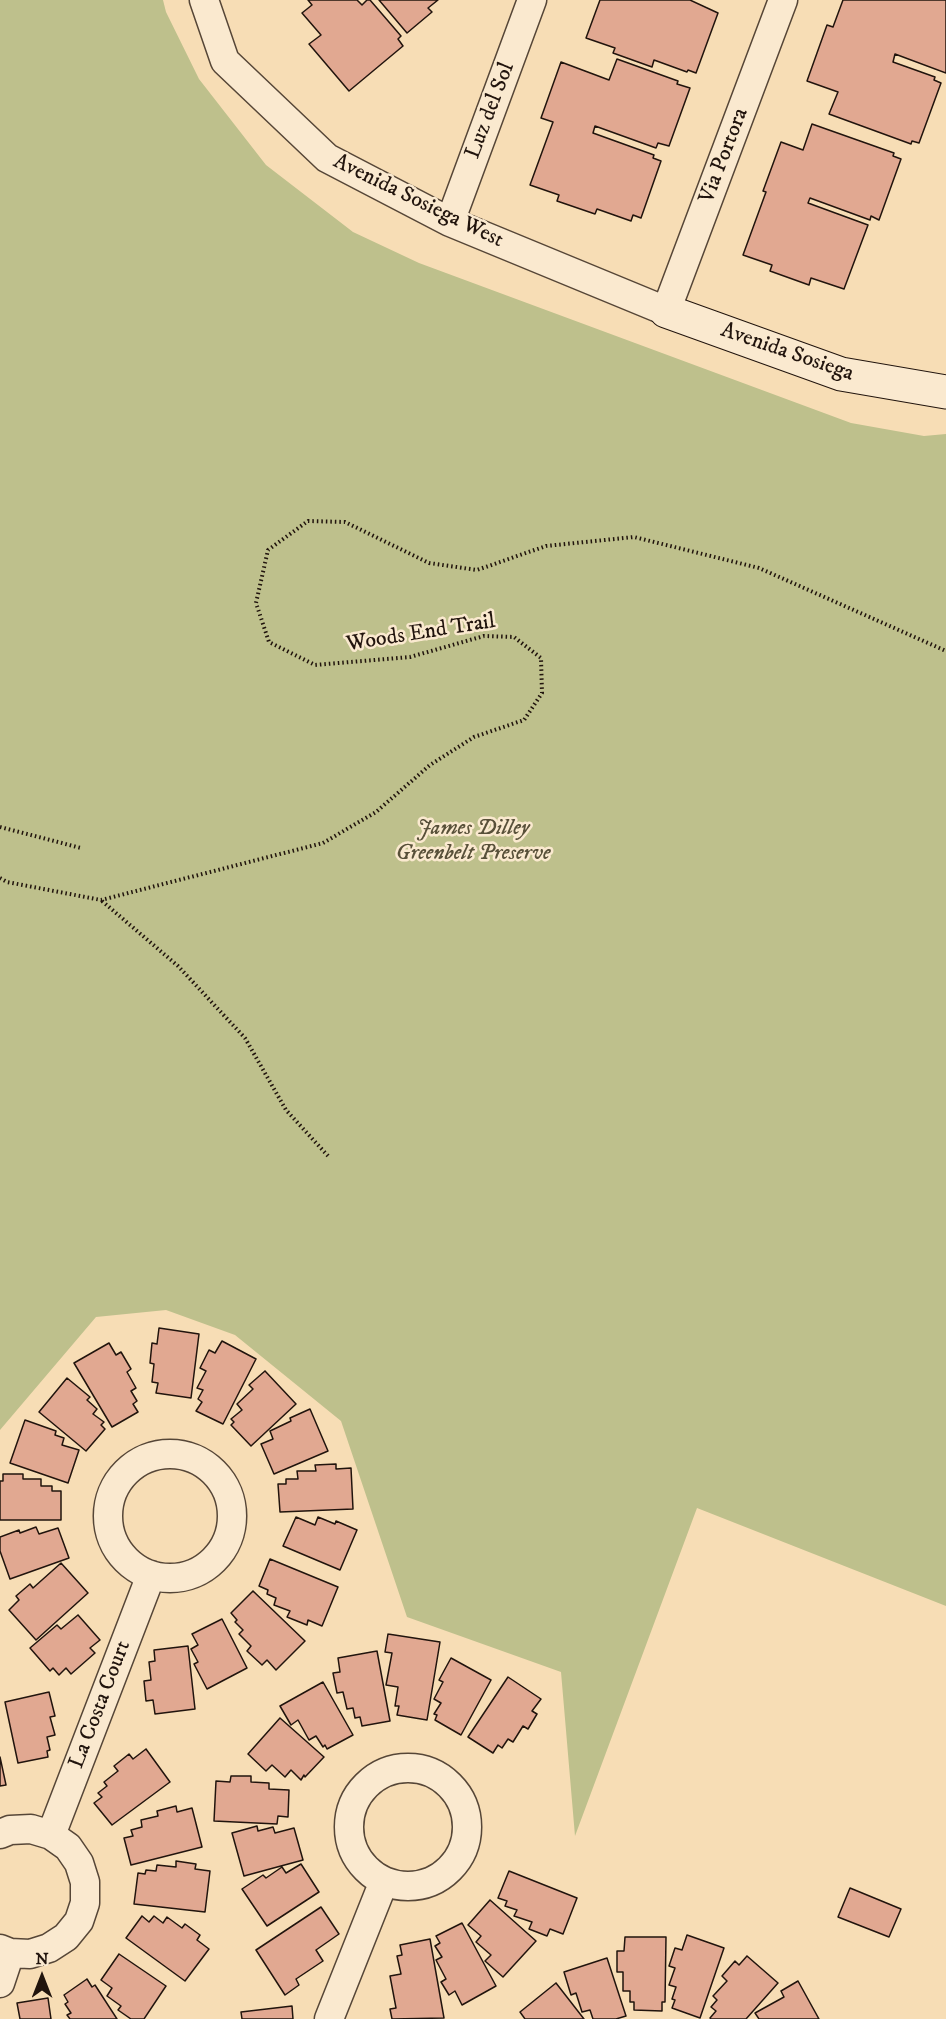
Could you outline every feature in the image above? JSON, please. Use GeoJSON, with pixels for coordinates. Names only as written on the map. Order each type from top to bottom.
{"type":"FeatureCollection","features":[{"type":"Feature","properties":{"kind":"street","name":"Avenida Sosiega West"},"geometry":{"type":"LineString","coordinates":[[204,0],[225,61],[327,158],[450,222],[666,311]]}},
{"type":"Feature","properties":{"kind":"street","name":"Luz del Sol"},"geometry":{"type":"LineString","coordinates":[[450,222],[532,0]]}},
{"type":"Feature","properties":{"kind":"street","name":"Via Portora"},"geometry":{"type":"LineString","coordinates":[[666,311],[783,0]]}},
{"type":"Feature","properties":{"kind":"street","name":"Avenida Sosiega"},"geometry":{"type":"LineString","coordinates":[[666,311],[841,374],[946,392]]}},
{"type":"Feature","properties":{"kind":"street"},"geometry":{"type":"LineString","coordinates":[[164,1454],[183,1455],[201,1462],[218,1474],[228,1491],[233,1511],[231,1531],[223,1550],[209,1565],[191,1575],[171,1578],[151,1575],[134,1567],[120,1553],[111,1537],[108,1519],[110,1500],[117,1483],[129,1468],[145,1459],[164,1454]]}},
{"type":"Feature","properties":{"kind":"street","name":"La Costa Court"},"geometry":{"type":"LineString","coordinates":[[51,1835],[151,1575]]}},
{"type":"Feature","properties":{"kind":"street"},"geometry":{"type":"LineString","coordinates":[[406,1767],[426,1770],[444,1779],[457,1794],[465,1811],[467,1830],[463,1848],[454,1864],[439,1877],[422,1884],[403,1886],[384,1881],[368,1870],[355,1855],[349,1836],[349,1816],[357,1797],[369,1782],[387,1772],[406,1767]]}},
{"type":"Feature","properties":{"kind":"street"},"geometry":{"type":"LineString","coordinates":[[0,1834],[10,1830],[31,1829],[51,1835],[68,1847],[80,1863],[85,1882],[85,1903],[79,1921],[66,1937],[50,1948],[30,1954],[5,1951],[0,1983]]}},
{"type":"Feature","properties":{"kind":"street"},"geometry":{"type":"LineString","coordinates":[[329,2019],[384,1881]]}},
{"type":"Feature","properties":{"kind":"path","name":"Woods End Trail"},"geometry":{"type":"LineString","coordinates":[[0,878],[7,882],[101,900],[323,843],[376,812],[430,765],[474,737],[524,720],[542,693],[541,658],[514,637],[484,636],[410,657],[315,665],[269,642],[256,603],[268,550],[308,521],[345,522],[429,563],[477,570],[546,546],[634,537],[759,568],[946,651]]}},
{"type":"Feature","properties":{"kind":"path"},"geometry":{"type":"LineString","coordinates":[[0,827],[81,848]]}},
{"type":"Feature","properties":{"kind":"path"},"geometry":{"type":"LineString","coordinates":[[101,900],[178,966],[245,1038],[286,1110],[329,1157]]}},
{"type":"Feature","properties":{"kind":"green space","name":"James Dilley Greenbelt Preserve"},"geometry":{"type":"Polygon","coordinates":[[[0,0],[163,0],[166,12],[199,79],[266,165],[353,232],[419,263],[851,423],[924,436],[946,434],[946,1606],[697,1508],[575,1836],[561,1672],[407,1617],[341,1421],[235,1335],[166,1310],[96,1317],[0,1430],[0,0]]]}},
{"type":"Feature","properties":{"kind":"building"},"geometry":{"type":"Polygon","coordinates":[[[308,0],[357,0],[362,5],[370,0],[401,36],[398,39],[403,46],[349,91],[309,44],[321,35],[302,13],[312,5],[308,0]]]}},
{"type":"Feature","properties":{"kind":"building"},"geometry":{"type":"Polygon","coordinates":[[[379,0],[438,0],[428,8],[432,12],[407,33],[379,0]]]}},
{"type":"Feature","properties":{"kind":"building"},"geometry":{"type":"Polygon","coordinates":[[[600,0],[690,0],[718,13],[696,73],[654,60],[652,67],[613,53],[615,48],[586,38],[600,0]]]}},
{"type":"Feature","properties":{"kind":"building"},"geometry":{"type":"Polygon","coordinates":[[[843,0],[946,0],[946,73],[895,54],[893,62],[935,77],[934,80],[941,83],[919,143],[912,141],[911,144],[829,114],[838,92],[807,81],[827,25],[833,27],[843,0]]]}},
{"type":"Feature","properties":{"kind":"building"},"geometry":{"type":"Polygon","coordinates":[[[617,59],[678,81],[677,84],[690,88],[669,146],[658,143],[656,148],[595,126],[593,133],[654,155],[653,158],[661,161],[641,218],[633,215],[631,221],[597,209],[595,214],[557,201],[559,195],[530,185],[553,122],[541,118],[561,62],[609,80],[617,59]]]}},
{"type":"Feature","properties":{"kind":"building"},"geometry":{"type":"Polygon","coordinates":[[[812,124],[894,153],[893,156],[901,159],[879,220],[871,216],[870,220],[810,198],[808,203],[868,225],[844,289],[811,278],[809,285],[770,271],[772,265],[743,255],[781,142],[803,150],[812,124]]]}},
{"type":"Feature","properties":{"kind":"building"},"geometry":{"type":"Polygon","coordinates":[[[159,1328],[199,1334],[191,1398],[156,1393],[158,1383],[152,1382],[154,1364],[150,1363],[152,1343],[157,1344],[159,1328]]]}},
{"type":"Feature","properties":{"kind":"building"},"geometry":{"type":"Polygon","coordinates":[[[222,1341],[256,1359],[223,1424],[196,1411],[202,1402],[198,1399],[203,1390],[197,1388],[206,1371],[200,1368],[209,1350],[215,1353],[222,1341]]]}},
{"type":"Feature","properties":{"kind":"building"},"geometry":{"type":"Polygon","coordinates":[[[109,1343],[116,1355],[121,1352],[131,1369],[127,1372],[136,1388],[131,1391],[137,1401],[133,1404],[138,1412],[112,1427],[74,1363],[109,1343]]]}},
{"type":"Feature","properties":{"kind":"building"},"geometry":{"type":"Polygon","coordinates":[[[265,1371],[296,1404],[251,1446],[231,1425],[234,1422],[231,1419],[242,1410],[237,1404],[253,1389],[249,1385],[265,1371]]]}},
{"type":"Feature","properties":{"kind":"building"},"geometry":{"type":"Polygon","coordinates":[[[67,1378],[90,1397],[87,1400],[97,1409],[93,1414],[104,1422],[101,1425],[105,1429],[86,1451],[39,1412],[67,1378]]]}},
{"type":"Feature","properties":{"kind":"building"},"geometry":{"type":"Polygon","coordinates":[[[310,1409],[328,1451],[274,1474],[261,1444],[273,1439],[270,1431],[310,1409]]]}},
{"type":"Feature","properties":{"kind":"building"},"geometry":{"type":"Polygon","coordinates":[[[25,1420],[56,1431],[55,1435],[64,1438],[62,1445],[79,1450],[68,1483],[10,1463],[25,1420]]]}},
{"type":"Feature","properties":{"kind":"building"},"geometry":{"type":"Polygon","coordinates":[[[336,1464],[336,1469],[351,1468],[353,1509],[280,1512],[278,1484],[286,1484],[286,1479],[298,1479],[297,1471],[316,1471],[315,1465],[336,1464]]]}},
{"type":"Feature","properties":{"kind":"building"},"geometry":{"type":"Polygon","coordinates":[[[3,1474],[23,1474],[23,1479],[41,1479],[41,1486],[52,1486],[52,1491],[61,1491],[61,1520],[0,1520],[0,1481],[3,1481],[3,1474]]]}},
{"type":"Feature","properties":{"kind":"building"},"geometry":{"type":"Polygon","coordinates":[[[296,1517],[315,1525],[318,1517],[335,1524],[336,1521],[357,1530],[340,1570],[283,1546],[296,1517]]]}},
{"type":"Feature","properties":{"kind":"building"},"geometry":{"type":"Polygon","coordinates":[[[36,1527],[39,1534],[58,1528],[69,1558],[10,1579],[0,1551],[0,1537],[36,1527]]]}},
{"type":"Feature","properties":{"kind":"building"},"geometry":{"type":"Polygon","coordinates":[[[270,1559],[338,1587],[322,1626],[308,1620],[307,1625],[287,1617],[290,1611],[274,1605],[276,1598],[267,1594],[268,1590],[259,1586],[270,1559]]]}},
{"type":"Feature","properties":{"kind":"building"},"geometry":{"type":"Polygon","coordinates":[[[61,1563],[88,1593],[36,1640],[9,1610],[19,1600],[16,1596],[30,1584],[33,1588],[61,1563]]]}},
{"type":"Feature","properties":{"kind":"building"},"geometry":{"type":"Polygon","coordinates":[[[253,1591],[305,1641],[276,1670],[267,1660],[262,1665],[247,1651],[251,1646],[239,1634],[243,1630],[235,1622],[237,1620],[231,1613],[253,1591]]]}},
{"type":"Feature","properties":{"kind":"building"},"geometry":{"type":"Polygon","coordinates":[[[78,1615],[100,1640],[90,1648],[95,1653],[71,1674],[66,1668],[59,1675],[53,1668],[50,1671],[30,1648],[57,1625],[61,1629],[78,1615]]]}},
{"type":"Feature","properties":{"kind":"building"},"geometry":{"type":"Polygon","coordinates":[[[222,1619],[247,1668],[207,1689],[194,1664],[198,1662],[191,1649],[198,1645],[192,1634],[222,1619]]]}},
{"type":"Feature","properties":{"kind":"building"},"geometry":{"type":"Polygon","coordinates":[[[388,1634],[440,1642],[427,1720],[397,1715],[399,1706],[395,1706],[398,1687],[386,1685],[392,1653],[385,1652],[388,1634]]]}},
{"type":"Feature","properties":{"kind":"building"},"geometry":{"type":"Polygon","coordinates":[[[188,1646],[195,1709],[155,1714],[153,1700],[146,1701],[144,1681],[151,1680],[149,1662],[155,1661],[154,1650],[188,1646]]]}},
{"type":"Feature","properties":{"kind":"building"},"geometry":{"type":"Polygon","coordinates":[[[377,1651],[390,1721],[362,1726],[360,1717],[355,1718],[353,1708],[347,1709],[343,1692],[337,1693],[333,1673],[340,1672],[338,1658],[377,1651]]]}},
{"type":"Feature","properties":{"kind":"building"},"geometry":{"type":"Polygon","coordinates":[[[451,1658],[491,1680],[461,1735],[435,1720],[437,1715],[434,1714],[441,1703],[434,1699],[443,1682],[439,1680],[451,1658]]]}},
{"type":"Feature","properties":{"kind":"building"},"geometry":{"type":"Polygon","coordinates":[[[508,1677],[541,1699],[532,1711],[537,1714],[528,1729],[523,1726],[513,1742],[508,1739],[502,1748],[498,1745],[493,1753],[468,1737],[508,1677]]]}},
{"type":"Feature","properties":{"kind":"building"},"geometry":{"type":"Polygon","coordinates":[[[323,1682],[353,1735],[327,1749],[316,1736],[309,1740],[298,1720],[291,1725],[280,1706],[323,1682]]]}},
{"type":"Feature","properties":{"kind":"building"},"geometry":{"type":"Polygon","coordinates":[[[49,1692],[55,1716],[50,1717],[55,1735],[47,1737],[50,1750],[47,1751],[48,1757],[18,1763],[5,1702],[49,1692]]]}},
{"type":"Feature","properties":{"kind":"building"},"geometry":{"type":"Polygon","coordinates":[[[280,1718],[324,1757],[301,1780],[291,1770],[285,1777],[272,1765],[266,1771],[248,1754],[280,1718]]]}},
{"type":"Feature","properties":{"kind":"building"},"geometry":{"type":"Polygon","coordinates":[[[146,1749],[170,1782],[112,1825],[94,1803],[102,1797],[98,1793],[107,1786],[104,1782],[118,1771],[114,1766],[129,1754],[133,1759],[146,1749]]]}},
{"type":"Feature","properties":{"kind":"building"},"geometry":{"type":"Polygon","coordinates":[[[0,1757],[6,1785],[0,1786],[0,1757]]]}},
{"type":"Feature","properties":{"kind":"building"},"geometry":{"type":"Polygon","coordinates":[[[231,1776],[251,1776],[251,1782],[269,1783],[269,1789],[289,1790],[288,1817],[278,1816],[277,1824],[214,1821],[216,1781],[230,1782],[231,1776]]]}},
{"type":"Feature","properties":{"kind":"building"},"geometry":{"type":"Polygon","coordinates":[[[176,1806],[177,1812],[192,1808],[202,1847],[131,1865],[124,1838],[133,1836],[131,1830],[142,1827],[141,1820],[158,1816],[157,1811],[176,1806]]]}},
{"type":"Feature","properties":{"kind":"building"},"geometry":{"type":"Polygon","coordinates":[[[257,1826],[258,1831],[273,1827],[275,1833],[294,1828],[303,1860],[244,1876],[232,1833],[257,1826]]]}},
{"type":"Feature","properties":{"kind":"building"},"geometry":{"type":"Polygon","coordinates":[[[176,1861],[196,1864],[195,1869],[210,1871],[205,1912],[134,1904],[138,1873],[145,1874],[146,1870],[156,1871],[157,1865],[176,1867],[176,1861]]]}},
{"type":"Feature","properties":{"kind":"building"},"geometry":{"type":"Polygon","coordinates":[[[301,1864],[319,1892],[267,1926],[242,1889],[263,1875],[266,1878],[282,1867],[286,1873],[301,1864]]]}},
{"type":"Feature","properties":{"kind":"building"},"geometry":{"type":"Polygon","coordinates":[[[509,1871],[577,1898],[563,1934],[550,1929],[547,1936],[529,1929],[532,1922],[514,1916],[517,1910],[505,1906],[507,1901],[498,1898],[509,1871]]]}},
{"type":"Feature","properties":{"kind":"building"},"geometry":{"type":"Polygon","coordinates":[[[850,1888],[901,1909],[889,1937],[838,1917],[850,1888]]]}},
{"type":"Feature","properties":{"kind":"building"},"geometry":{"type":"Polygon","coordinates":[[[490,1900],[536,1941],[503,1977],[485,1961],[491,1955],[476,1942],[481,1936],[468,1925],[490,1900]]]}},
{"type":"Feature","properties":{"kind":"building"},"geometry":{"type":"Polygon","coordinates":[[[321,1907],[339,1934],[316,1950],[323,1961],[296,1979],[299,1985],[285,1995],[256,1950],[321,1907]]]}},
{"type":"Feature","properties":{"kind":"building"},"geometry":{"type":"Polygon","coordinates":[[[142,1916],[149,1922],[154,1916],[163,1923],[167,1917],[182,1928],[185,1924],[200,1935],[197,1940],[209,1949],[185,1981],[126,1938],[142,1916]]]}},
{"type":"Feature","properties":{"kind":"building"},"geometry":{"type":"Polygon","coordinates":[[[462,1923],[496,1986],[462,2005],[455,1991],[449,1995],[441,1982],[446,1979],[436,1960],[442,1957],[435,1946],[440,1943],[436,1936],[462,1923]]]}},
{"type":"Feature","properties":{"kind":"building"},"geometry":{"type":"Polygon","coordinates":[[[687,1935],[724,1948],[700,2018],[672,2008],[676,1987],[669,1985],[675,1968],[669,1966],[675,1948],[682,1950],[687,1935]]]}},
{"type":"Feature","properties":{"kind":"building"},"geometry":{"type":"Polygon","coordinates":[[[625,1937],[666,1937],[665,2002],[662,2002],[662,2011],[634,2010],[634,2002],[630,2002],[630,1991],[623,1991],[623,1972],[617,1972],[617,1951],[624,1951],[625,1937]]]}},
{"type":"Feature","properties":{"kind":"building"},"geometry":{"type":"Polygon","coordinates":[[[430,1939],[444,2018],[392,2019],[390,2009],[396,2008],[390,1976],[401,1974],[397,1956],[402,1955],[400,1945],[430,1939]]]}},
{"type":"Feature","properties":{"kind":"building"},"geometry":{"type":"Polygon","coordinates":[[[119,1954],[166,1986],[144,2019],[131,2019],[118,2010],[121,2006],[107,1996],[112,1988],[101,1980],[119,1954]]]}},
{"type":"Feature","properties":{"kind":"building"},"geometry":{"type":"Polygon","coordinates":[[[747,1956],[778,1983],[746,2019],[711,2019],[716,2011],[711,2007],[717,2000],[713,1996],[727,1981],[722,1976],[735,1961],[739,1965],[747,1956]]]}},
{"type":"Feature","properties":{"kind":"building"},"geometry":{"type":"Polygon","coordinates":[[[607,1958],[626,2016],[616,2019],[593,2019],[590,2010],[582,2012],[576,1993],[571,1995],[564,1972],[607,1958]]]}},
{"type":"Feature","properties":{"kind":"building"},"geometry":{"type":"Polygon","coordinates":[[[87,1979],[92,1987],[95,1985],[117,2019],[70,2019],[67,2015],[71,2013],[65,2004],[68,2002],[64,1995],[87,1979]]]}},
{"type":"Feature","properties":{"kind":"building"},"geometry":{"type":"Polygon","coordinates":[[[798,1981],[819,2019],[759,2019],[755,2013],[784,1997],[781,1991],[798,1981]]]}},
{"type":"Feature","properties":{"kind":"building"},"geometry":{"type":"Polygon","coordinates":[[[556,1983],[584,2019],[525,2019],[520,2012],[556,1983]]]}},
{"type":"Feature","properties":{"kind":"building"},"geometry":{"type":"Polygon","coordinates":[[[48,1998],[51,2019],[20,2019],[17,2003],[48,1998]]]}},
{"type":"Feature","properties":{"kind":"building"},"geometry":{"type":"Polygon","coordinates":[[[292,2006],[293,2019],[242,2019],[241,2012],[292,2006]]]}}]}
